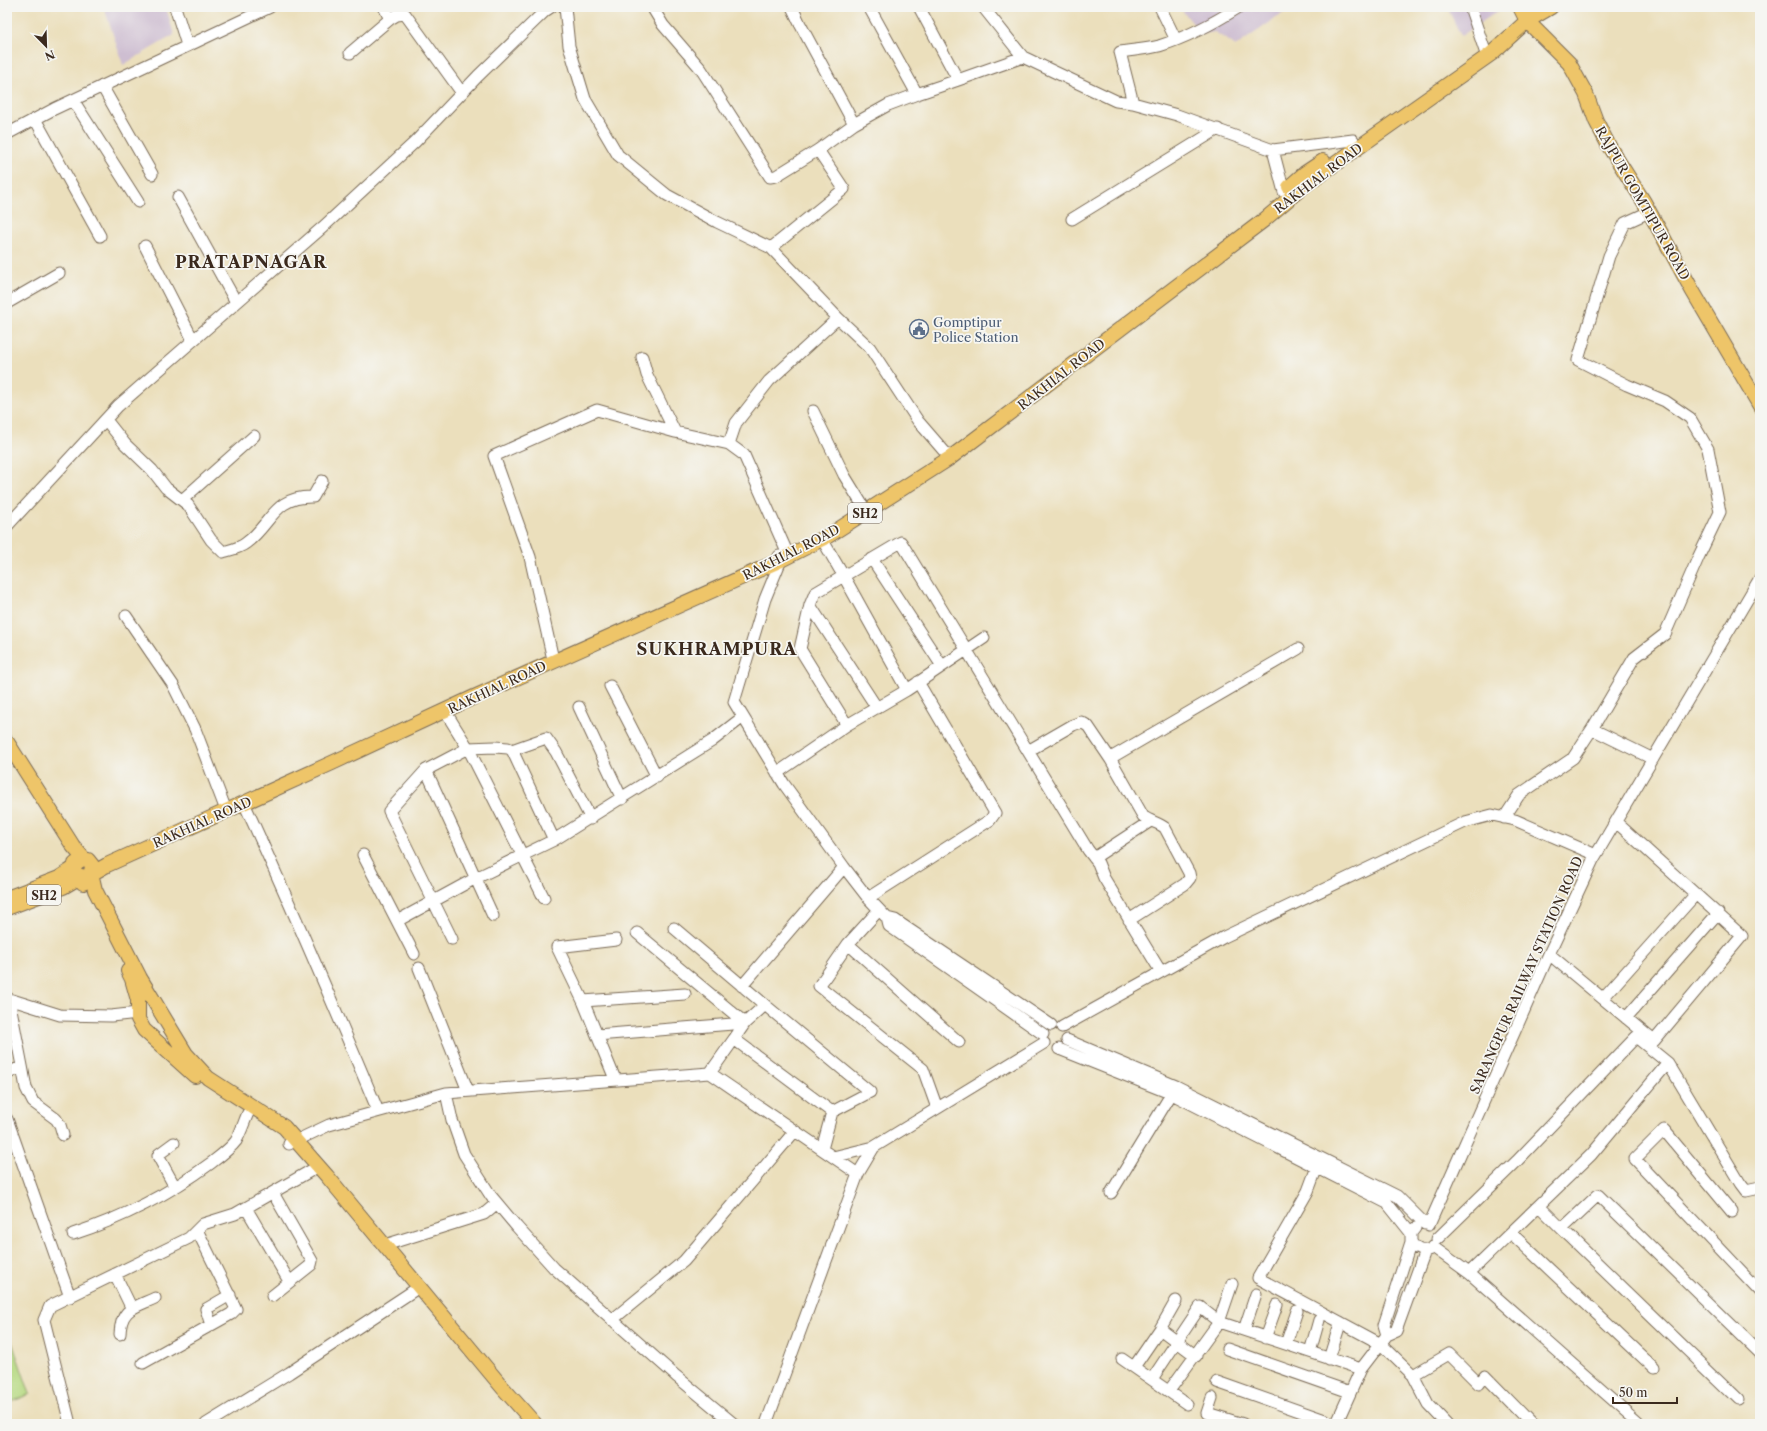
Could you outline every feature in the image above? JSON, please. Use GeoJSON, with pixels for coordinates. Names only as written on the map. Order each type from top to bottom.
{"type":"FeatureCollection","features":[{"type":"Feature","properties":{"kind":"main road","name":"RAKHIAL ROAD"},"geometry":{"type":"LineString","coordinates":[[7,898],[244,803],[782,555],[948,455],[1259,216],[1304,173],[1394,114],[1485,51],[1523,15],[1552,7]]}},
{"type":"Feature","properties":{"kind":"main road","name":"RAKHIAL ROAD"},"geometry":{"type":"LineString","coordinates":[[7,908],[63,887],[82,867],[104,859],[224,805],[552,655],[822,539],[948,455],[1264,220],[1305,185],[1491,54],[1523,15]]}},
{"type":"Feature","properties":{"kind":"main road","name":"RAJPUR GOMTIPUR ROAD"},"geometry":{"type":"LineString","coordinates":[[1523,15],[1569,62],[1586,94],[1596,121],[1610,148],[1649,212],[1692,290],[1760,406]]}},
{"type":"Feature","properties":{"kind":"main road"},"geometry":{"type":"LineString","coordinates":[[7,742],[73,846],[132,979],[138,1000],[138,1019],[144,1030],[182,1057],[206,1081],[248,1113],[293,1142],[385,1245],[534,1424]]}},
{"type":"Feature","properties":{"kind":"main road"},"geometry":{"type":"LineString","coordinates":[[7,753],[66,848],[82,867],[140,978],[162,1015],[182,1057]]}},
{"type":"Feature","properties":{"kind":"main road"},"geometry":{"type":"LineString","coordinates":[[138,1013],[146,1008],[151,1008],[162,1015]]}},
{"type":"Feature","properties":{"kind":"main road"},"geometry":{"type":"LineString","coordinates":[[206,1081],[284,1127],[312,1170],[524,1424]]}},
{"type":"Feature","properties":{"kind":"street"},"geometry":{"type":"LineString","coordinates":[[175,7],[187,45]]}},
{"type":"Feature","properties":{"kind":"street"},"geometry":{"type":"LineString","coordinates":[[7,134],[102,86],[270,7]]}},
{"type":"Feature","properties":{"kind":"street"},"geometry":{"type":"LineString","coordinates":[[384,7],[390,19]]}},
{"type":"Feature","properties":{"kind":"street"},"geometry":{"type":"LineString","coordinates":[[7,526],[118,406],[323,227],[410,147],[462,93],[545,11],[551,7]]}},
{"type":"Feature","properties":{"kind":"street"},"geometry":{"type":"LineString","coordinates":[[565,7],[569,46],[585,99],[618,155],[667,195],[717,222],[771,248],[838,318],[870,348],[918,421],[948,455]]}},
{"type":"Feature","properties":{"kind":"street"},"geometry":{"type":"LineString","coordinates":[[652,7],[663,25],[700,69],[770,177],[776,176],[818,150],[854,124],[888,105],[1023,57]]}},
{"type":"Feature","properties":{"kind":"street"},"geometry":{"type":"LineString","coordinates":[[792,7],[854,124]]}},
{"type":"Feature","properties":{"kind":"street"},"geometry":{"type":"LineString","coordinates":[[869,7],[917,94]]}},
{"type":"Feature","properties":{"kind":"street"},"geometry":{"type":"LineString","coordinates":[[919,7],[958,80]]}},
{"type":"Feature","properties":{"kind":"street"},"geometry":{"type":"LineString","coordinates":[[983,7],[1023,57],[1116,101],[1133,103],[1177,115],[1273,150],[1353,140]]}},
{"type":"Feature","properties":{"kind":"street"},"geometry":{"type":"LineString","coordinates":[[1160,7],[1176,40]]}},
{"type":"Feature","properties":{"kind":"street"},"geometry":{"type":"LineString","coordinates":[[1133,103],[1120,52],[1158,46],[1176,40],[1209,26],[1239,7]]}},
{"type":"Feature","properties":{"kind":"street"},"geometry":{"type":"LineString","coordinates":[[1470,7],[1485,51]]}},
{"type":"Feature","properties":{"kind":"street"},"geometry":{"type":"LineString","coordinates":[[350,53],[390,19],[404,14],[462,93]]}},
{"type":"Feature","properties":{"kind":"street"},"geometry":{"type":"LineString","coordinates":[[102,86],[152,174]]}},
{"type":"Feature","properties":{"kind":"street"},"geometry":{"type":"LineString","coordinates":[[74,100],[138,202]]}},
{"type":"Feature","properties":{"kind":"street"},"geometry":{"type":"LineString","coordinates":[[35,119],[100,236]]}},
{"type":"Feature","properties":{"kind":"street"},"geometry":{"type":"LineString","coordinates":[[1072,219],[1218,130]]}},
{"type":"Feature","properties":{"kind":"street"},"geometry":{"type":"LineString","coordinates":[[771,248],[844,189],[818,150]]}},
{"type":"Feature","properties":{"kind":"street"},"geometry":{"type":"LineString","coordinates":[[1273,150],[1284,192]]}},
{"type":"Feature","properties":{"kind":"street"},"geometry":{"type":"LineString","coordinates":[[178,198],[236,302]]}},
{"type":"Feature","properties":{"kind":"street"},"geometry":{"type":"LineString","coordinates":[[1504,818],[1519,795],[1573,758],[1634,658],[1665,634],[1720,512],[1708,449],[1690,418],[1665,401],[1627,385],[1578,360],[1609,256],[1624,223],[1649,212]]}},
{"type":"Feature","properties":{"kind":"street"},"geometry":{"type":"LineString","coordinates":[[145,246],[193,340]]}},
{"type":"Feature","properties":{"kind":"street"},"geometry":{"type":"LineString","coordinates":[[7,303],[59,273]]}},
{"type":"Feature","properties":{"kind":"street"},"geometry":{"type":"LineString","coordinates":[[729,444],[736,424],[769,381],[838,318]]}},
{"type":"Feature","properties":{"kind":"street"},"geometry":{"type":"LineString","coordinates":[[642,357],[647,375],[675,432]]}},
{"type":"Feature","properties":{"kind":"street"},"geometry":{"type":"LineString","coordinates":[[552,655],[530,557],[494,456],[597,410],[675,432],[729,444],[744,455],[782,555],[765,599],[734,702],[778,773],[844,867],[879,910],[887,918],[895,920],[1067,1033],[1067,1040],[1059,1049]]}},
{"type":"Feature","properties":{"kind":"street"},"geometry":{"type":"LineString","coordinates":[[813,411],[844,475],[863,506]]}},
{"type":"Feature","properties":{"kind":"street"},"geometry":{"type":"LineString","coordinates":[[106,420],[125,444],[152,470],[166,488],[188,505],[210,540],[222,552],[246,544],[283,503],[301,496],[313,497],[322,481]]}},
{"type":"Feature","properties":{"kind":"street"},"geometry":{"type":"LineString","coordinates":[[182,500],[254,436]]}},
{"type":"Feature","properties":{"kind":"street"},"geometry":{"type":"LineString","coordinates":[[822,539],[840,570]]}},
{"type":"Feature","properties":{"kind":"street"},"geometry":{"type":"LineString","coordinates":[[846,725],[800,648],[810,605],[815,594],[901,542],[1094,858],[1129,920],[1161,972]]}},
{"type":"Feature","properties":{"kind":"street"},"geometry":{"type":"LineString","coordinates":[[872,559],[942,666]]}},
{"type":"Feature","properties":{"kind":"street"},"geometry":{"type":"LineString","coordinates":[[847,582],[907,690]]}},
{"type":"Feature","properties":{"kind":"street","name":"SARANGPUR RAILWAY STATION ROAD"},"geometry":{"type":"LineString","coordinates":[[1427,1224],[1549,954],[1596,855],[1759,584]]}},
{"type":"Feature","properties":{"kind":"street"},"geometry":{"type":"LineString","coordinates":[[810,605],[877,708]]}},
{"type":"Feature","properties":{"kind":"street"},"geometry":{"type":"LineString","coordinates":[[126,616],[173,685],[194,729],[224,805]]}},
{"type":"Feature","properties":{"kind":"street"},"geometry":{"type":"LineString","coordinates":[[778,773],[846,725],[907,690],[984,638]]}},
{"type":"Feature","properties":{"kind":"street"},"geometry":{"type":"LineString","coordinates":[[1111,760],[1114,756],[1298,649]]}},
{"type":"Feature","properties":{"kind":"street"},"geometry":{"type":"LineString","coordinates":[[868,898],[990,820],[995,813],[918,682]]}},
{"type":"Feature","properties":{"kind":"street"},"geometry":{"type":"LineString","coordinates":[[610,686],[657,777]]}},
{"type":"Feature","properties":{"kind":"street"},"geometry":{"type":"LineString","coordinates":[[579,707],[622,799]]}},
{"type":"Feature","properties":{"kind":"street"},"geometry":{"type":"LineString","coordinates":[[445,711],[468,748],[544,898]]}},
{"type":"Feature","properties":{"kind":"street"},"geometry":{"type":"LineString","coordinates":[[397,921],[476,878],[554,840],[591,819],[712,741],[743,717]]}},
{"type":"Feature","properties":{"kind":"street"},"geometry":{"type":"LineString","coordinates":[[1028,751],[1073,725],[1081,722],[1088,726],[1111,760],[1143,816],[1149,822],[1160,824],[1165,828],[1189,873],[1190,878],[1185,884],[1129,920]]}},
{"type":"Feature","properties":{"kind":"street"},"geometry":{"type":"LineString","coordinates":[[1592,729],[1653,759]]}},
{"type":"Feature","properties":{"kind":"street"},"geometry":{"type":"LineString","coordinates":[[452,938],[389,811],[426,770],[468,748],[495,747],[508,748],[512,750],[546,738],[591,819]]}},
{"type":"Feature","properties":{"kind":"street"},"geometry":{"type":"LineString","coordinates":[[512,750],[554,840]]}},
{"type":"Feature","properties":{"kind":"street"},"geometry":{"type":"LineString","coordinates":[[426,770],[493,916]]}},
{"type":"Feature","properties":{"kind":"street"},"geometry":{"type":"LineString","coordinates":[[244,803],[333,1002],[378,1112]]}},
{"type":"Feature","properties":{"kind":"street"},"geometry":{"type":"LineString","coordinates":[[833,1157],[874,1147],[937,1108],[1043,1038],[1047,1027],[1057,1026],[1161,972],[1224,937],[1465,822],[1492,815],[1514,820],[1596,855]]}},
{"type":"Feature","properties":{"kind":"street"},"geometry":{"type":"LineString","coordinates":[[1094,858],[1149,822]]}},
{"type":"Feature","properties":{"kind":"street"},"geometry":{"type":"LineString","coordinates":[[1616,822],[1742,936],[1654,1041],[1639,1034]]}},
{"type":"Feature","properties":{"kind":"street"},"geometry":{"type":"LineString","coordinates":[[363,855],[414,954]]}},
{"type":"Feature","properties":{"kind":"street"},"geometry":{"type":"LineString","coordinates":[[742,986],[844,867]]}},
{"type":"Feature","properties":{"kind":"street"},"geometry":{"type":"LineString","coordinates":[[1603,998],[1696,894]]}},
{"type":"Feature","properties":{"kind":"street"},"geometry":{"type":"LineString","coordinates":[[879,910],[848,944],[819,986],[923,1069],[937,1108]]}},
{"type":"Feature","properties":{"kind":"street"},"geometry":{"type":"LineString","coordinates":[[1626,1018],[1718,914]]}},
{"type":"Feature","properties":{"kind":"street"},"geometry":{"type":"LineString","coordinates":[[887,918],[889,926],[1043,1038],[1050,1048],[1059,1049],[1174,1090],[1387,1203],[1417,1249],[1432,1246],[1517,1161],[1639,1034]]}},
{"type":"Feature","properties":{"kind":"street"},"geometry":{"type":"LineString","coordinates":[[674,928],[870,1092],[832,1112],[822,1149]]}},
{"type":"Feature","properties":{"kind":"street"},"geometry":{"type":"LineString","coordinates":[[637,933],[745,1023]]}},
{"type":"Feature","properties":{"kind":"street"},"geometry":{"type":"LineString","coordinates":[[615,1079],[583,1001],[557,947],[616,940]]}},
{"type":"Feature","properties":{"kind":"street"},"geometry":{"type":"LineString","coordinates":[[848,944],[959,1042]]}},
{"type":"Feature","properties":{"kind":"street"},"geometry":{"type":"LineString","coordinates":[[1549,954],[1626,1018],[1668,1064],[1740,1183],[1746,1190],[1760,1188]]}},
{"type":"Feature","properties":{"kind":"street"},"geometry":{"type":"LineString","coordinates":[[419,968],[468,1091]]}},
{"type":"Feature","properties":{"kind":"street"},"geometry":{"type":"LineString","coordinates":[[583,1001],[684,994]]}},
{"type":"Feature","properties":{"kind":"street"},"geometry":{"type":"LineString","coordinates":[[63,1135],[60,1125],[56,1119],[33,1102],[26,1088],[8,998],[60,1015],[111,1016],[138,1013]]}},
{"type":"Feature","properties":{"kind":"street"},"geometry":{"type":"LineString","coordinates":[[710,1073],[745,1023],[765,1005]]}},
{"type":"Feature","properties":{"kind":"street"},"geometry":{"type":"LineString","coordinates":[[111,1016],[131,1022],[144,1030]]}},
{"type":"Feature","properties":{"kind":"street"},"geometry":{"type":"LineString","coordinates":[[597,1035],[745,1023]]}},
{"type":"Feature","properties":{"kind":"street"},"geometry":{"type":"LineString","coordinates":[[734,1039],[832,1112]]}},
{"type":"Feature","properties":{"kind":"street"},"geometry":{"type":"LineString","coordinates":[[1067,1040],[1397,1196],[1436,1231],[1432,1246],[1396,1331],[1384,1339],[1361,1369],[1336,1424],[1217,1382]]}},
{"type":"Feature","properties":{"kind":"street"},"geometry":{"type":"LineString","coordinates":[[1469,1273],[1591,1155],[1668,1064]]}},
{"type":"Feature","properties":{"kind":"street"},"geometry":{"type":"LineString","coordinates":[[7,1074],[22,1066]]}},
{"type":"Feature","properties":{"kind":"street"},"geometry":{"type":"LineString","coordinates":[[293,1142],[329,1125],[446,1093],[710,1073],[858,1174]]}},
{"type":"Feature","properties":{"kind":"street"},"geometry":{"type":"LineString","coordinates":[[1111,1194],[1174,1090]]}},
{"type":"Feature","properties":{"kind":"street"},"geometry":{"type":"LineString","coordinates":[[446,1093],[452,1120],[464,1154],[497,1203],[517,1227],[554,1268],[676,1376],[734,1424]]}},
{"type":"Feature","properties":{"kind":"street"},"geometry":{"type":"LineString","coordinates":[[73,1234],[98,1226],[150,1201],[188,1180],[235,1142],[248,1113]]}},
{"type":"Feature","properties":{"kind":"street"},"geometry":{"type":"LineString","coordinates":[[7,1119],[70,1297]]}},
{"type":"Feature","properties":{"kind":"street"},"geometry":{"type":"LineString","coordinates":[[1732,1212],[1664,1130],[1635,1159],[1760,1291]]}},
{"type":"Feature","properties":{"kind":"street"},"geometry":{"type":"LineString","coordinates":[[612,1320],[684,1261],[795,1131]]}},
{"type":"Feature","properties":{"kind":"street"},"geometry":{"type":"LineString","coordinates":[[174,1143],[158,1156],[175,1187]]}},
{"type":"Feature","properties":{"kind":"street"},"geometry":{"type":"LineString","coordinates":[[766,1424],[858,1174],[874,1147]]}},
{"type":"Feature","properties":{"kind":"street"},"geometry":{"type":"LineString","coordinates":[[1317,1167],[1308,1191],[1258,1278],[1384,1339],[1413,1375],[1428,1404],[1447,1424]]}},
{"type":"Feature","properties":{"kind":"street"},"geometry":{"type":"LineString","coordinates":[[70,1424],[44,1320],[50,1306],[189,1238],[203,1224],[235,1214],[312,1170]]}},
{"type":"Feature","properties":{"kind":"street"},"geometry":{"type":"LineString","coordinates":[[272,1296],[311,1265],[312,1261],[273,1193]]}},
{"type":"Feature","properties":{"kind":"street"},"geometry":{"type":"LineString","coordinates":[[1562,1229],[1598,1195],[1760,1353]]}},
{"type":"Feature","properties":{"kind":"street"},"geometry":{"type":"LineString","coordinates":[[385,1245],[484,1214],[497,1203]]}},
{"type":"Feature","properties":{"kind":"street"},"geometry":{"type":"LineString","coordinates":[[1539,1206],[1738,1399]]}},
{"type":"Feature","properties":{"kind":"street"},"geometry":{"type":"LineString","coordinates":[[246,1208],[289,1281]]}},
{"type":"Feature","properties":{"kind":"street"},"geometry":{"type":"LineString","coordinates":[[1384,1339],[1384,1325],[1411,1238],[1417,1226],[1427,1224]]}},
{"type":"Feature","properties":{"kind":"street"},"geometry":{"type":"LineString","coordinates":[[143,1363],[234,1312],[236,1309],[197,1230]]}},
{"type":"Feature","properties":{"kind":"street"},"geometry":{"type":"LineString","coordinates":[[1511,1233],[1653,1367]]}},
{"type":"Feature","properties":{"kind":"street"},"geometry":{"type":"LineString","coordinates":[[1432,1246],[1469,1273],[1640,1424]]}},
{"type":"Feature","properties":{"kind":"street"},"geometry":{"type":"LineString","coordinates":[[115,1274],[132,1309]]}},
{"type":"Feature","properties":{"kind":"street"},"geometry":{"type":"LineString","coordinates":[[1169,1391],[1220,1322],[1232,1284]]}},
{"type":"Feature","properties":{"kind":"street"},"geometry":{"type":"LineString","coordinates":[[206,1424],[283,1376],[413,1290]]}},
{"type":"Feature","properties":{"kind":"street"},"geometry":{"type":"LineString","coordinates":[[1244,1330],[1256,1294]]}},
{"type":"Feature","properties":{"kind":"street"},"geometry":{"type":"LineString","coordinates":[[211,1325],[206,1309],[230,1295]]}},
{"type":"Feature","properties":{"kind":"street"},"geometry":{"type":"LineString","coordinates":[[120,1334],[121,1322],[124,1315],[132,1309],[155,1298]]}},
{"type":"Feature","properties":{"kind":"street"},"geometry":{"type":"LineString","coordinates":[[1134,1366],[1160,1329],[1176,1301]]}},
{"type":"Feature","properties":{"kind":"street"},"geometry":{"type":"LineString","coordinates":[[1265,1338],[1277,1305]]}},
{"type":"Feature","properties":{"kind":"street"},"geometry":{"type":"LineString","coordinates":[[1152,1379],[1200,1307],[1220,1322],[1361,1369]]}},
{"type":"Feature","properties":{"kind":"street"},"geometry":{"type":"LineString","coordinates":[[1286,1344],[1297,1312]]}},
{"type":"Feature","properties":{"kind":"street"},"geometry":{"type":"LineString","coordinates":[[1310,1352],[1318,1320]]}},
{"type":"Feature","properties":{"kind":"street"},"geometry":{"type":"LineString","coordinates":[[1329,1358],[1339,1328]]}},
{"type":"Feature","properties":{"kind":"street"},"geometry":{"type":"LineString","coordinates":[[1160,1329],[1196,1356]]}},
{"type":"Feature","properties":{"kind":"street"},"geometry":{"type":"LineString","coordinates":[[1227,1349],[1350,1392]]}},
{"type":"Feature","properties":{"kind":"street"},"geometry":{"type":"LineString","coordinates":[[1413,1375],[1449,1354],[1479,1384],[1485,1376],[1532,1424]]}},
{"type":"Feature","properties":{"kind":"street"},"geometry":{"type":"LineString","coordinates":[[1122,1359],[1187,1404]]}},
{"type":"Feature","properties":{"kind":"street"},"geometry":{"type":"LineString","coordinates":[[1212,1398],[1207,1412],[1243,1424]]}},
{"type":"Feature","properties":{"kind":"shaded area"},"geometry":{"type":"Polygon","coordinates":[[[104,7],[166,7],[174,35],[123,65],[104,7]]]}},
{"type":"Feature","properties":{"kind":"shaded area"},"geometry":{"type":"Polygon","coordinates":[[[1179,7],[1292,7],[1236,46],[1215,32],[1202,34],[1179,7]]]}},
{"type":"Feature","properties":{"kind":"shaded area"},"geometry":{"type":"Polygon","coordinates":[[[1447,7],[1504,7],[1461,36],[1447,7]]]}},
{"type":"Feature","properties":{"kind":"green space"},"geometry":{"type":"Polygon","coordinates":[[[7,1328],[30,1394],[7,1404],[7,1328]]]}},
{"type":"Feature","properties":{"kind":"place","name":"Gomptipur Police Station"},"geometry":{"type":"Point","coordinates":[919,329]}},
{"type":"Feature","properties":{"kind":"district","name":"PRATAPNAGAR"},"geometry":{"type":"Point","coordinates":[251,262]}},
{"type":"Feature","properties":{"kind":"district","name":"SUKHRAMPURA"},"geometry":{"type":"Point","coordinates":[717,649]}}]}
